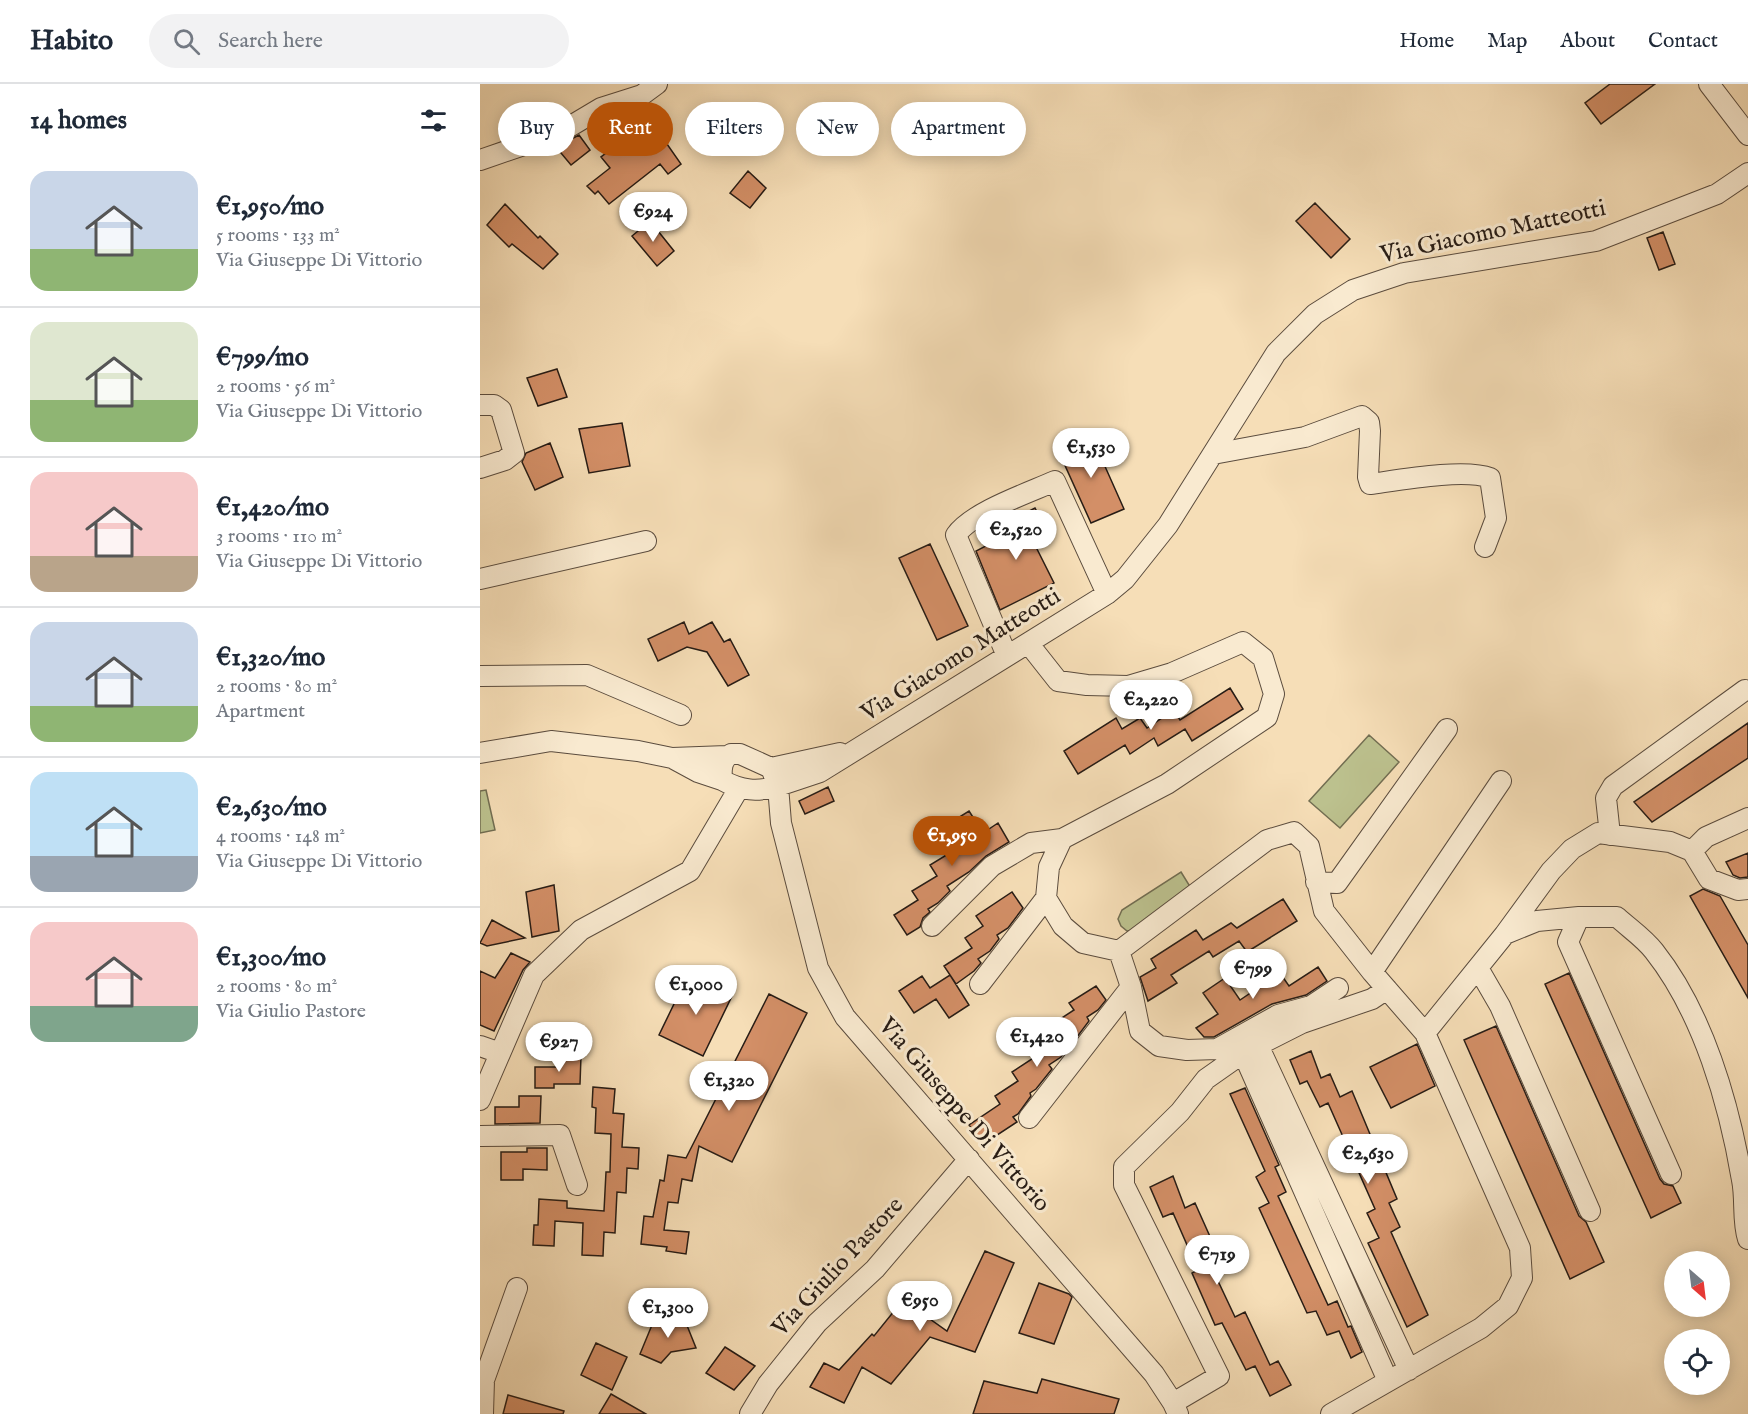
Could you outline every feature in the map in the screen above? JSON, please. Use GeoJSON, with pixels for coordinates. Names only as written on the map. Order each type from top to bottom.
{"type":"FeatureCollection","features":[{"type":"Feature","properties":{"kind":"street"},"geometry":{"type":"LineString","coordinates":[[480,160],[559,133],[601,108],[642,94],[657,84]]}},
{"type":"Feature","properties":{"kind":"street"},"geometry":{"type":"LineString","coordinates":[[1708,84],[1748,135]]}},
{"type":"Feature","properties":{"kind":"street","name":"Via Giacomo Matteotti"},"geometry":{"type":"LineString","coordinates":[[672,758],[698,772],[731,784],[770,782],[820,772],[1107,594],[1125,579],[1168,525],[1276,353],[1315,314],[1353,290],[1404,273],[1596,241],[1717,194],[1748,172]]}},
{"type":"Feature","properties":{"kind":"street"},"geometry":{"type":"LineString","coordinates":[[480,405],[494,405],[501,411],[514,453],[505,460],[480,468]]}},
{"type":"Feature","properties":{"kind":"street"},"geometry":{"type":"LineString","coordinates":[[1213,453],[1305,437],[1362,416],[1369,422],[1368,477],[1370,484],[1439,476],[1481,474],[1490,478],[1496,518],[1485,547]]}},
{"type":"Feature","properties":{"kind":"street"},"geometry":{"type":"LineString","coordinates":[[1007,656],[956,535],[962,527],[998,506],[1055,481],[1107,594]]}},
{"type":"Feature","properties":{"kind":"street"},"geometry":{"type":"LineString","coordinates":[[480,579],[646,540]]}},
{"type":"Feature","properties":{"kind":"street"},"geometry":{"type":"LineString","coordinates":[[932,926],[992,867],[1030,843],[1062,839],[1167,784],[1267,717],[1274,694],[1263,658],[1243,642],[1172,673],[1128,686],[1087,685],[1058,681],[1028,643]]}},
{"type":"Feature","properties":{"kind":"street"},"geometry":{"type":"LineString","coordinates":[[480,676],[587,675],[681,715]]}},
{"type":"Feature","properties":{"kind":"street"},"geometry":{"type":"LineString","coordinates":[[1610,835],[1606,798],[1613,786],[1744,690]]}},
{"type":"Feature","properties":{"kind":"street"},"geometry":{"type":"LineString","coordinates":[[1316,882],[1337,883],[1447,729]]}},
{"type":"Feature","properties":{"kind":"street","name":"Via Giacomo Matteotti"},"geometry":{"type":"LineString","coordinates":[[480,753],[551,741],[638,751],[672,758],[740,754],[770,782]]}},
{"type":"Feature","properties":{"kind":"street"},"geometry":{"type":"LineString","coordinates":[[480,1101],[534,975],[580,930],[690,871],[731,784],[721,768],[727,756]]}},
{"type":"Feature","properties":{"kind":"street"},"geometry":{"type":"LineString","coordinates":[[1372,972],[1501,781]]}},
{"type":"Feature","properties":{"kind":"street","name":"Via Giuseppe Di Vittorio"},"geometry":{"type":"LineString","coordinates":[[770,782],[818,968],[845,1017],[1154,1374],[1175,1409]]}},
{"type":"Feature","properties":{"kind":"street"},"geometry":{"type":"LineString","coordinates":[[1692,851],[1706,837],[1748,818]]}},
{"type":"Feature","properties":{"kind":"street"},"geometry":{"type":"LineString","coordinates":[[1046,898],[1063,926],[1083,943],[1119,951],[1267,840],[1294,832],[1308,846],[1324,911],[1372,972],[1425,1033],[1520,1248],[1522,1278],[1508,1306],[1480,1328],[1331,1414]]}},
{"type":"Feature","properties":{"kind":"street"},"geometry":{"type":"LineString","coordinates":[[1425,1033],[1551,872],[1572,849],[1598,833],[1670,842],[1692,851],[1709,879],[1738,890],[1748,889]]}},
{"type":"Feature","properties":{"kind":"street"},"geometry":{"type":"LineString","coordinates":[[980,984],[1046,898],[1049,867],[1062,839]]}},
{"type":"Feature","properties":{"kind":"street"},"geometry":{"type":"LineString","coordinates":[[1504,934],[1537,921],[1579,916],[1617,917],[1652,949],[1679,986],[1726,1103],[1743,1182],[1748,1239]]}},
{"type":"Feature","properties":{"kind":"street"},"geometry":{"type":"LineString","coordinates":[[1579,916],[1568,942],[1671,1174]]}},
{"type":"Feature","properties":{"kind":"street"},"geometry":{"type":"LineString","coordinates":[[1119,951],[1131,987],[1140,1031],[1159,1046],[1187,1050],[1217,1049],[1278,1015],[1311,1006],[1338,988]]}},
{"type":"Feature","properties":{"kind":"street"},"geometry":{"type":"LineString","coordinates":[[1478,968],[1500,1006],[1590,1211]]}},
{"type":"Feature","properties":{"kind":"street"},"geometry":{"type":"LineString","coordinates":[[1029,1118],[1131,987]]}},
{"type":"Feature","properties":{"kind":"street"},"geometry":{"type":"LineString","coordinates":[[1175,1409],[1219,1376],[1124,1185],[1124,1167],[1180,1112],[1206,1079],[1250,1049],[1302,1023],[1372,999],[1387,989]]}},
{"type":"Feature","properties":{"kind":"street"},"geometry":{"type":"LineString","coordinates":[[480,1046],[500,1053]]}},
{"type":"Feature","properties":{"kind":"street"},"geometry":{"type":"LineString","coordinates":[[1250,1049],[1409,1371]]}},
{"type":"Feature","properties":{"kind":"street"},"geometry":{"type":"LineString","coordinates":[[1250,1049],[1388,1381]]}},
{"type":"Feature","properties":{"kind":"street"},"geometry":{"type":"LineString","coordinates":[[480,1136],[560,1135],[577,1185]]}},
{"type":"Feature","properties":{"kind":"street","name":"Via Giulio Pastore"},"geometry":{"type":"LineString","coordinates":[[750,1414],[768,1384],[817,1323],[875,1269],[969,1159]]}},
{"type":"Feature","properties":{"kind":"street"},"geometry":{"type":"LineString","coordinates":[[483,1414],[484,1380],[517,1288]]}},
{"type":"Feature","properties":{"kind":"green space"},"geometry":{"type":"Polygon","coordinates":[[[1369,735],[1399,762],[1340,828],[1309,801],[1369,735]]]}},
{"type":"Feature","properties":{"kind":"green space"},"geometry":{"type":"Polygon","coordinates":[[[486,790],[495,830],[480,833],[480,791],[486,790]]]}},
{"type":"Feature","properties":{"kind":"green space"},"geometry":{"type":"Polygon","coordinates":[[[1181,872],[1194,893],[1136,930],[1127,931],[1121,926],[1118,919],[1122,910],[1181,872]]]}},
{"type":"Feature","properties":{"kind":"building"},"geometry":{"type":"Polygon","coordinates":[[[1610,84],[1655,84],[1601,124],[1585,103],[1610,84]]]}},
{"type":"Feature","properties":{"kind":"building"},"geometry":{"type":"Polygon","coordinates":[[[579,135],[587,146],[587,152],[571,165],[564,156],[575,156],[575,137],[579,135]]]}},
{"type":"Feature","properties":{"kind":"building"},"geometry":{"type":"Polygon","coordinates":[[[673,153],[681,164],[668,174],[660,164],[609,204],[598,191],[595,194],[587,186],[610,168],[601,157],[673,156],[673,153]]]}},
{"type":"Feature","properties":{"kind":"building"},"geometry":{"type":"Polygon","coordinates":[[[748,171],[766,188],[750,208],[730,193],[748,171]]]}},
{"type":"Feature","properties":{"kind":"building"},"geometry":{"type":"Polygon","coordinates":[[[1315,203],[1350,239],[1331,258],[1296,221],[1315,203]]]}},
{"type":"Feature","properties":{"kind":"building"},"geometry":{"type":"Polygon","coordinates":[[[505,204],[538,238],[540,236],[558,254],[543,269],[512,244],[509,247],[487,225],[505,204]]]}},
{"type":"Feature","properties":{"kind":"building"},"geometry":{"type":"Polygon","coordinates":[[[650,221],[674,251],[657,266],[632,236],[650,221]]]}},
{"type":"Feature","properties":{"kind":"building"},"geometry":{"type":"Polygon","coordinates":[[[1663,232],[1675,264],[1659,270],[1647,238],[1663,232]]]}},
{"type":"Feature","properties":{"kind":"building"},"geometry":{"type":"Polygon","coordinates":[[[557,369],[567,397],[538,406],[527,378],[557,369]]]}},
{"type":"Feature","properties":{"kind":"building"},"geometry":{"type":"Polygon","coordinates":[[[622,423],[630,466],[589,473],[579,429],[622,423]]]}},
{"type":"Feature","properties":{"kind":"building"},"geometry":{"type":"Polygon","coordinates":[[[1091,435],[1124,509],[1091,523],[1058,450],[1091,435]]]}},
{"type":"Feature","properties":{"kind":"building"},"geometry":{"type":"Polygon","coordinates":[[[550,443],[563,477],[535,490],[522,462],[526,453],[550,443]]]}},
{"type":"Feature","properties":{"kind":"building"},"geometry":{"type":"Polygon","coordinates":[[[1035,508],[1049,535],[1034,543],[1054,583],[1000,610],[976,551],[1007,535],[1002,525],[1035,508]]]}},
{"type":"Feature","properties":{"kind":"building"},"geometry":{"type":"Polygon","coordinates":[[[930,544],[968,626],[937,640],[899,558],[930,544]]]}},
{"type":"Feature","properties":{"kind":"building"},"geometry":{"type":"Polygon","coordinates":[[[684,622],[689,634],[712,622],[724,642],[730,639],[749,675],[728,686],[707,652],[687,647],[658,661],[648,639],[684,622]]]}},
{"type":"Feature","properties":{"kind":"building"},"geometry":{"type":"Polygon","coordinates":[[[1230,688],[1243,709],[1192,741],[1185,729],[1158,746],[1154,738],[1130,754],[1125,745],[1078,774],[1064,751],[1116,718],[1122,729],[1140,718],[1147,728],[1174,710],[1180,720],[1230,688]]]}},
{"type":"Feature","properties":{"kind":"building"},"geometry":{"type":"Polygon","coordinates":[[[1748,723],[1748,758],[1652,822],[1634,802],[1748,723]]]}},
{"type":"Feature","properties":{"kind":"building"},"geometry":{"type":"Polygon","coordinates":[[[828,787],[834,801],[805,814],[799,801],[828,787]]]}},
{"type":"Feature","properties":{"kind":"building"},"geometry":{"type":"Polygon","coordinates":[[[969,811],[983,833],[998,823],[1009,842],[986,856],[969,872],[947,886],[950,891],[928,909],[930,912],[923,918],[920,927],[907,935],[894,915],[918,900],[912,891],[937,876],[930,865],[958,848],[945,826],[969,811]]]}},
{"type":"Feature","properties":{"kind":"building"},"geometry":{"type":"Polygon","coordinates":[[[1748,853],[1748,877],[1740,878],[1733,875],[1726,862],[1748,853]]]}},
{"type":"Feature","properties":{"kind":"building"},"geometry":{"type":"Polygon","coordinates":[[[554,885],[559,931],[532,937],[526,892],[554,885]]]}},
{"type":"Feature","properties":{"kind":"building"},"geometry":{"type":"Polygon","coordinates":[[[1703,889],[1720,896],[1748,945],[1748,998],[1690,896],[1703,889]]]}},
{"type":"Feature","properties":{"kind":"building"},"geometry":{"type":"Polygon","coordinates":[[[1012,892],[1023,908],[1008,928],[997,935],[999,939],[990,951],[978,959],[981,963],[974,971],[956,984],[944,966],[972,948],[965,938],[983,926],[976,916],[1012,892]]]}},
{"type":"Feature","properties":{"kind":"building"},"geometry":{"type":"Polygon","coordinates":[[[1283,899],[1297,921],[1247,952],[1239,941],[1213,957],[1209,951],[1171,975],[1177,983],[1148,1001],[1140,977],[1156,968],[1151,959],[1196,930],[1203,940],[1231,923],[1237,928],[1283,899]]]}},
{"type":"Feature","properties":{"kind":"building"},"geometry":{"type":"Polygon","coordinates":[[[492,920],[525,938],[487,946],[480,943],[492,920]]]}},
{"type":"Feature","properties":{"kind":"building"},"geometry":{"type":"Polygon","coordinates":[[[511,953],[530,962],[523,970],[494,1031],[480,1025],[480,971],[495,978],[511,953]]]}},
{"type":"Feature","properties":{"kind":"building"},"geometry":{"type":"Polygon","coordinates":[[[1318,967],[1327,981],[1306,995],[1272,1004],[1214,1037],[1204,1037],[1196,1028],[1218,1014],[1203,993],[1225,978],[1240,1000],[1280,973],[1289,986],[1318,967]]]}},
{"type":"Feature","properties":{"kind":"building"},"geometry":{"type":"Polygon","coordinates":[[[1569,973],[1660,1179],[1664,1184],[1673,1186],[1681,1203],[1651,1218],[1545,984],[1569,973]]]}},
{"type":"Feature","properties":{"kind":"building"},"geometry":{"type":"Polygon","coordinates":[[[688,975],[732,996],[703,1056],[659,1035],[688,975]]]}},
{"type":"Feature","properties":{"kind":"building"},"geometry":{"type":"Polygon","coordinates":[[[950,975],[969,1005],[949,1018],[936,999],[914,1013],[899,991],[922,976],[930,988],[950,975]]]}},
{"type":"Feature","properties":{"kind":"building"},"geometry":{"type":"Polygon","coordinates":[[[1096,986],[1106,1000],[1098,1010],[1087,1017],[1089,1021],[1077,1037],[1062,1047],[1065,1052],[1049,1065],[1052,1069],[1030,1093],[1031,1096],[1018,1114],[1013,1117],[1017,1122],[982,1145],[969,1125],[1000,1104],[995,1096],[1018,1081],[1012,1072],[1038,1055],[1033,1048],[1057,1033],[1051,1025],[1074,1010],[1069,1003],[1096,986]]]}},
{"type":"Feature","properties":{"kind":"building"},"geometry":{"type":"Polygon","coordinates":[[[769,994],[807,1013],[732,1162],[699,1146],[692,1181],[682,1179],[678,1203],[668,1202],[664,1230],[689,1232],[686,1254],[666,1251],[667,1247],[641,1244],[644,1216],[653,1217],[660,1180],[664,1181],[668,1155],[686,1158],[769,994]]]}},
{"type":"Feature","properties":{"kind":"building"},"geometry":{"type":"Polygon","coordinates":[[[1496,1026],[1579,1216],[1586,1222],[1604,1262],[1570,1279],[1464,1040],[1496,1026]]]}},
{"type":"Feature","properties":{"kind":"building"},"geometry":{"type":"Polygon","coordinates":[[[1417,1044],[1435,1086],[1391,1108],[1370,1067],[1417,1044]]]}},
{"type":"Feature","properties":{"kind":"building"},"geometry":{"type":"Polygon","coordinates":[[[1311,1051],[1321,1078],[1330,1074],[1340,1097],[1352,1091],[1397,1199],[1389,1203],[1400,1227],[1391,1232],[1428,1315],[1407,1327],[1368,1243],[1379,1238],[1367,1213],[1375,1209],[1328,1103],[1320,1107],[1307,1081],[1300,1084],[1290,1060],[1311,1051]]]}},
{"type":"Feature","properties":{"kind":"building"},"geometry":{"type":"Polygon","coordinates":[[[559,1056],[581,1056],[580,1084],[554,1084],[554,1088],[535,1088],[535,1067],[559,1067],[559,1056]]]}},
{"type":"Feature","properties":{"kind":"building"},"geometry":{"type":"Polygon","coordinates":[[[593,1087],[615,1089],[613,1113],[624,1114],[622,1147],[639,1148],[638,1169],[627,1168],[626,1193],[617,1192],[615,1233],[604,1232],[603,1256],[582,1255],[583,1223],[555,1221],[554,1246],[533,1245],[534,1225],[538,1225],[539,1199],[567,1201],[567,1208],[604,1211],[606,1172],[610,1172],[611,1134],[595,1133],[596,1108],[592,1107],[593,1087]]]}},
{"type":"Feature","properties":{"kind":"building"},"geometry":{"type":"Polygon","coordinates":[[[1245,1088],[1279,1165],[1275,1167],[1286,1192],[1278,1196],[1328,1305],[1337,1301],[1362,1352],[1351,1358],[1339,1331],[1327,1335],[1316,1311],[1307,1313],[1259,1208],[1269,1203],[1256,1177],[1265,1171],[1230,1094],[1245,1088]]]}},
{"type":"Feature","properties":{"kind":"building"},"geometry":{"type":"Polygon","coordinates":[[[519,1096],[541,1096],[540,1123],[495,1124],[495,1107],[519,1107],[519,1096]]]}},
{"type":"Feature","properties":{"kind":"building"},"geometry":{"type":"Polygon","coordinates":[[[527,1148],[547,1148],[547,1170],[523,1169],[523,1180],[501,1180],[501,1152],[527,1152],[527,1148]]]}},
{"type":"Feature","properties":{"kind":"building"},"geometry":{"type":"Polygon","coordinates":[[[1173,1176],[1185,1208],[1195,1203],[1220,1259],[1210,1264],[1235,1317],[1245,1312],[1270,1365],[1278,1361],[1291,1385],[1270,1396],[1255,1366],[1246,1370],[1222,1323],[1215,1325],[1192,1273],[1198,1270],[1173,1213],[1163,1217],[1150,1187],[1173,1176]]]}},
{"type":"Feature","properties":{"kind":"building"},"geometry":{"type":"Polygon","coordinates":[[[985,1251],[1014,1263],[975,1352],[930,1337],[891,1384],[862,1367],[844,1403],[810,1387],[824,1363],[839,1370],[872,1334],[874,1336],[903,1300],[947,1331],[985,1251]]]}},
{"type":"Feature","properties":{"kind":"building"},"geometry":{"type":"Polygon","coordinates":[[[1039,1283],[1072,1297],[1054,1344],[1019,1333],[1039,1283]]]}},
{"type":"Feature","properties":{"kind":"building"},"geometry":{"type":"Polygon","coordinates":[[[682,1313],[696,1348],[671,1352],[661,1363],[640,1354],[652,1325],[664,1324],[682,1313]]]}},
{"type":"Feature","properties":{"kind":"building"},"geometry":{"type":"Polygon","coordinates":[[[596,1343],[627,1357],[612,1390],[581,1375],[596,1343]]]}},
{"type":"Feature","properties":{"kind":"building"},"geometry":{"type":"Polygon","coordinates":[[[725,1347],[755,1366],[734,1390],[706,1373],[725,1347]]]}},
{"type":"Feature","properties":{"kind":"building"},"geometry":{"type":"Polygon","coordinates":[[[1042,1379],[1119,1399],[1114,1414],[973,1414],[984,1381],[1037,1393],[1042,1379]]]}},
{"type":"Feature","properties":{"kind":"building"},"geometry":{"type":"Polygon","coordinates":[[[611,1394],[646,1414],[599,1414],[611,1394]]]}},
{"type":"Feature","properties":{"kind":"building"},"geometry":{"type":"Polygon","coordinates":[[[508,1395],[564,1411],[563,1414],[503,1414],[508,1395]]]}}]}
